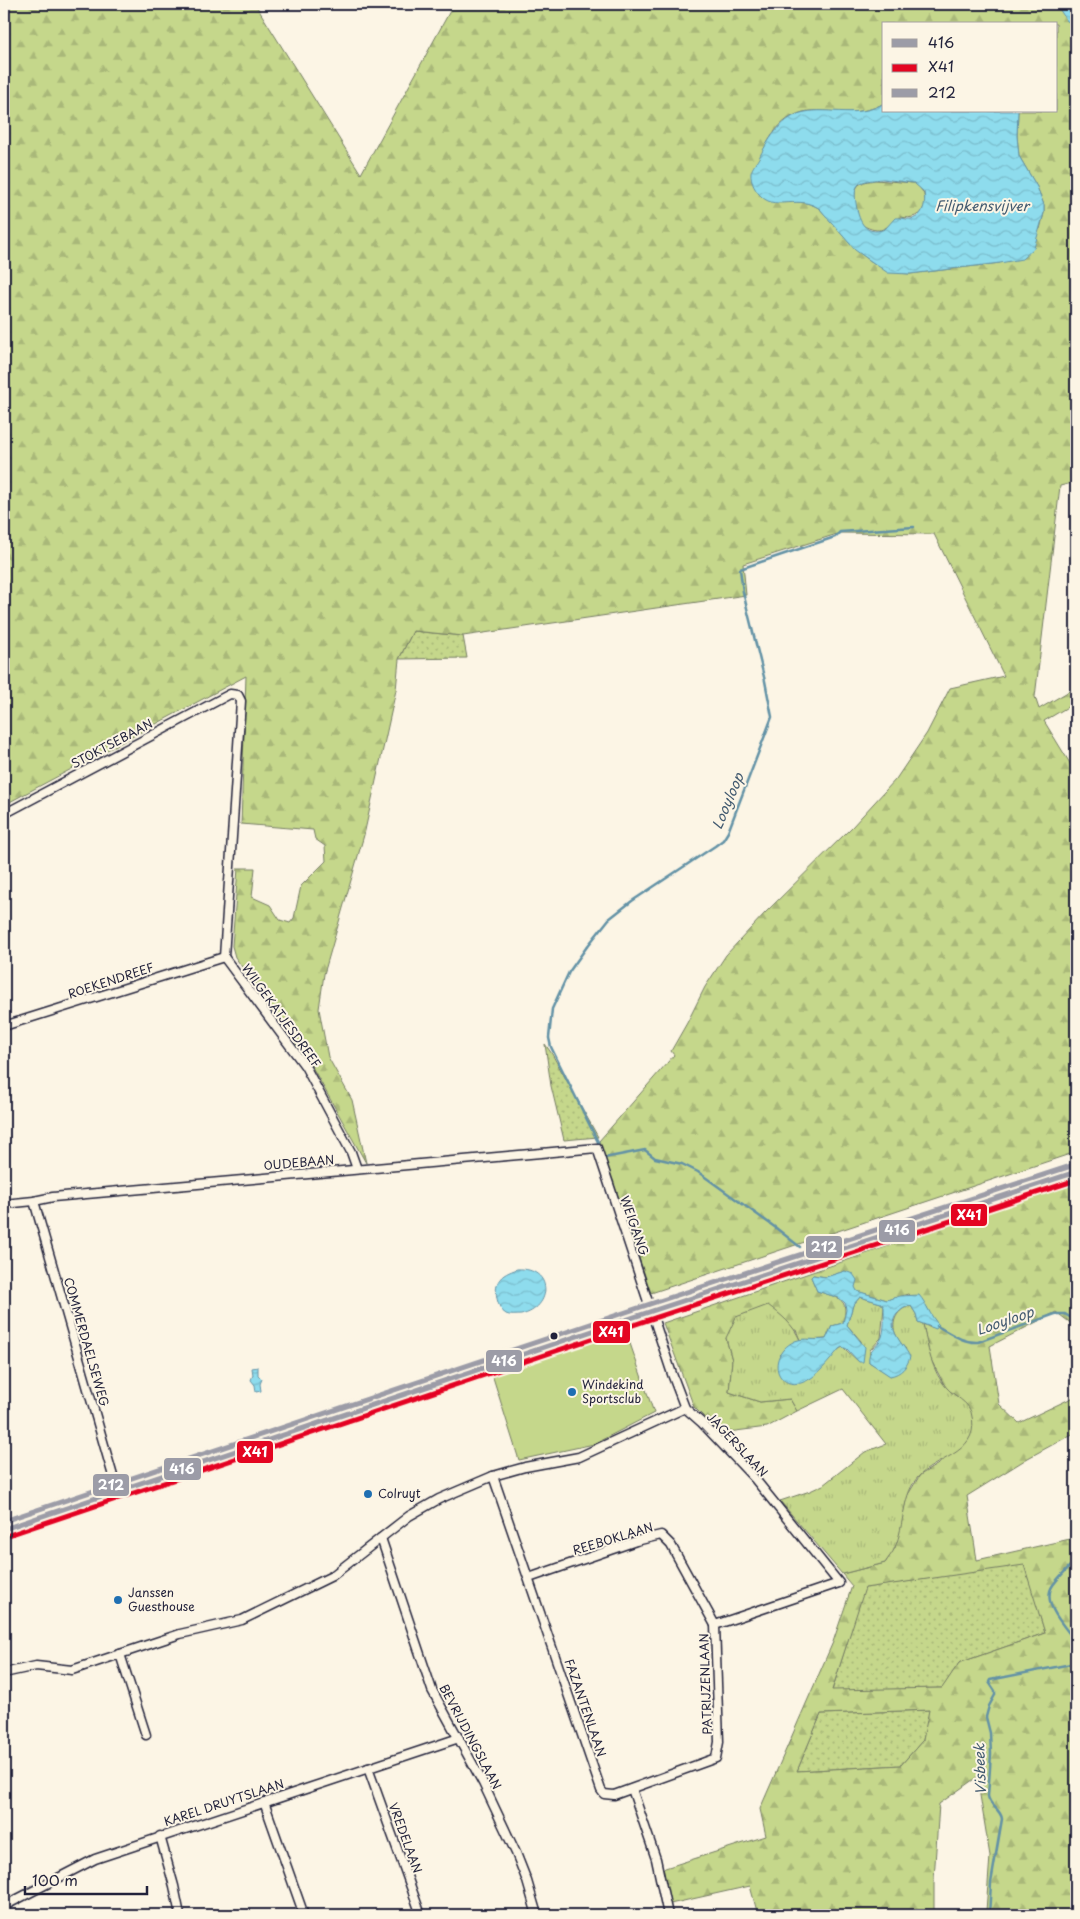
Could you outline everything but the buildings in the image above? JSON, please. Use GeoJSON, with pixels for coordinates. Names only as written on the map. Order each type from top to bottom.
{"type":"FeatureCollection","features":[{"type":"Feature","properties":{"kind":"main road"},"geometry":{"type":"LineString","coordinates":[[4,1528],[652,1311],[1076,1172]]}},
{"type":"Feature","properties":{"kind":"street","name":"STOKTSEBAAN"},"geometry":{"type":"LineString","coordinates":[[4,814],[230,694],[238,695],[241,701],[224,957]]}},
{"type":"Feature","properties":{"kind":"street","name":"ROEKENDREEF"},"geometry":{"type":"LineString","coordinates":[[4,1026],[224,957]]}},
{"type":"Feature","properties":{"kind":"street","name":"WILGEKATJESDREEF"},"geometry":{"type":"LineString","coordinates":[[224,957],[305,1066],[351,1152],[357,1169]]}},
{"type":"Feature","properties":{"kind":"street","name":"OUDEBAAN"},"geometry":{"type":"LineString","coordinates":[[4,1204],[53,1197],[597,1148]]}},
{"type":"Feature","properties":{"kind":"street","name":"WEIGANG"},"geometry":{"type":"LineString","coordinates":[[597,1148],[652,1311]]}},
{"type":"Feature","properties":{"kind":"street","name":"COMMERDAELSEWEG"},"geometry":{"type":"LineString","coordinates":[[34,1201],[117,1490]]}},
{"type":"Feature","properties":{"kind":"street","name":"JAGERSLAAN"},"geometry":{"type":"LineString","coordinates":[[652,1311],[685,1408],[702,1423],[755,1479],[835,1578]]}},
{"type":"Feature","properties":{"kind":"street"},"geometry":{"type":"LineString","coordinates":[[4,1673],[36,1666],[72,1670],[180,1634],[242,1620],[327,1579],[418,1511],[439,1499],[494,1476],[525,1467],[579,1457],[685,1408]]}},
{"type":"Feature","properties":{"kind":"street","name":"FAZANTENLAAN"},"geometry":{"type":"LineString","coordinates":[[494,1476],[601,1790],[604,1794],[614,1795],[632,1789]]}},
{"type":"Feature","properties":{"kind":"street","name":"REEBOKLAAN"},"geometry":{"type":"LineString","coordinates":[[529,1578],[661,1535],[671,1545],[715,1625]]}},
{"type":"Feature","properties":{"kind":"street","name":"BEVRIJDINGSLAAN"},"geometry":{"type":"LineString","coordinates":[[381,1538],[432,1690],[483,1783],[516,1854],[527,1881],[537,1915]]}},
{"type":"Feature","properties":{"kind":"street","name":"PATRIJZENLAAN"},"geometry":{"type":"LineString","coordinates":[[632,1789],[716,1758],[720,1742],[715,1625],[839,1583],[835,1578]]}},
{"type":"Feature","properties":{"kind":"street"},"geometry":{"type":"LineString","coordinates":[[120,1654],[146,1735]]}},
{"type":"Feature","properties":{"kind":"street","name":"KAREL DRUYTSLAAN"},"geometry":{"type":"LineString","coordinates":[[4,1906],[95,1859],[459,1738]]}},
{"type":"Feature","properties":{"kind":"street","name":"VREDELAAN"},"geometry":{"type":"LineString","coordinates":[[368,1768],[421,1915]]}},
{"type":"Feature","properties":{"kind":"street"},"geometry":{"type":"LineString","coordinates":[[632,1789],[656,1860],[668,1915]]}},
{"type":"Feature","properties":{"kind":"street"},"geometry":{"type":"LineString","coordinates":[[264,1802],[304,1915]]}},
{"type":"Feature","properties":{"kind":"street"},"geometry":{"type":"LineString","coordinates":[[160,1836],[180,1915]]}},
{"type":"Feature","properties":{"kind":"green space"},"geometry":{"type":"Polygon","coordinates":[[[4,4],[255,4],[361,174],[450,11],[446,4],[1060,4],[1058,7],[1076,24],[1076,482],[1060,486],[1035,697],[1039,709],[1076,687],[1076,702],[1044,721],[1076,773],[1076,1152],[651,1293],[599,1141],[674,1055],[671,1051],[705,987],[726,955],[765,913],[852,827],[896,779],[927,733],[950,688],[1004,676],[934,534],[840,533],[743,564],[746,595],[463,636],[413,631],[399,659],[396,690],[364,835],[324,974],[319,1009],[328,1057],[352,1100],[366,1163],[311,1065],[235,957],[232,946],[238,868],[255,868],[252,897],[270,905],[280,920],[290,923],[294,918],[301,886],[326,861],[325,846],[315,839],[313,830],[241,824],[246,676],[4,805],[4,4]],[[882,22],[882,104],[874,108],[858,111],[812,111],[792,116],[783,122],[769,139],[752,181],[758,192],[765,198],[774,201],[811,204],[820,209],[859,252],[882,267],[895,272],[910,274],[1000,263],[1040,229],[1044,213],[1044,205],[1037,187],[1019,156],[1017,136],[1018,112],[1058,112],[1058,22],[882,22]]]}},
{"type":"Feature","properties":{"kind":"green space"},"geometry":{"type":"Polygon","coordinates":[[[875,180],[914,183],[924,194],[924,207],[921,212],[909,218],[900,217],[890,225],[878,230],[862,225],[856,210],[855,192],[860,184],[875,180]]]}},
{"type":"Feature","properties":{"kind":"green space"},"geometry":{"type":"Polygon","coordinates":[[[413,631],[463,636],[467,658],[399,659],[413,631]]]}},
{"type":"Feature","properties":{"kind":"green space"},"geometry":{"type":"Polygon","coordinates":[[[545,1044],[598,1137],[564,1140],[551,1086],[545,1044]]]}},
{"type":"Feature","properties":{"kind":"green space"},"geometry":{"type":"Polygon","coordinates":[[[1076,1182],[1076,1327],[1056,1312],[990,1346],[999,1404],[1019,1423],[1076,1396],[1076,1432],[1028,1458],[967,1496],[977,1560],[1070,1539],[1076,1534],[1076,1915],[973,1915],[986,1911],[990,1856],[977,1777],[939,1804],[934,1879],[934,1915],[758,1915],[750,1886],[670,1904],[662,1869],[766,1836],[760,1809],[833,1642],[852,1586],[842,1574],[885,1563],[895,1548],[907,1496],[920,1475],[940,1463],[959,1398],[946,1388],[930,1358],[923,1324],[931,1328],[939,1325],[930,1316],[927,1307],[908,1294],[887,1300],[856,1291],[845,1271],[826,1277],[813,1275],[811,1277],[817,1291],[836,1297],[843,1303],[845,1308],[843,1323],[832,1326],[826,1339],[800,1340],[796,1330],[726,1338],[732,1360],[729,1392],[760,1402],[790,1399],[797,1411],[767,1427],[720,1433],[694,1407],[663,1323],[1076,1182]],[[1024,1565],[865,1588],[832,1690],[942,1688],[959,1663],[1045,1633],[1024,1565]],[[929,1710],[821,1714],[797,1771],[901,1765],[923,1740],[929,1710]]]}},
{"type":"Feature","properties":{"kind":"green space"},"geometry":{"type":"Polygon","coordinates":[[[860,1297],[881,1303],[884,1307],[881,1338],[870,1350],[869,1362],[891,1376],[906,1349],[896,1335],[894,1321],[902,1310],[911,1306],[918,1322],[923,1324],[926,1341],[937,1375],[947,1388],[969,1408],[973,1425],[965,1445],[928,1468],[914,1482],[906,1500],[898,1539],[885,1563],[842,1574],[780,1501],[823,1485],[865,1452],[886,1444],[843,1389],[797,1411],[790,1399],[760,1402],[729,1392],[732,1360],[726,1338],[736,1317],[768,1305],[782,1316],[800,1340],[794,1342],[779,1355],[832,1357],[843,1347],[859,1362],[861,1341],[847,1325],[853,1305],[860,1297]]]}},
{"type":"Feature","properties":{"kind":"green space","name":"Windekind Sportsclub"},"geometry":{"type":"Polygon","coordinates":[[[624,1326],[654,1413],[594,1444],[519,1460],[491,1371],[624,1326]]]}},
{"type":"Feature","properties":{"kind":"green space"},"geometry":{"type":"Polygon","coordinates":[[[1025,1564],[1045,1633],[959,1663],[943,1688],[832,1691],[864,1588],[1025,1564]]]}},
{"type":"Feature","properties":{"kind":"green space"},"geometry":{"type":"Polygon","coordinates":[[[930,1710],[923,1740],[901,1765],[797,1771],[821,1714],[930,1710]]]}},
{"type":"Feature","properties":{"kind":"water"},"geometry":{"type":"Polygon","coordinates":[[[1060,4],[1076,4],[1076,24],[1067,21],[1058,7],[1060,4]]]}},
{"type":"Feature","properties":{"kind":"water","name":"Filipkensvijver"},"geometry":{"type":"Polygon","coordinates":[[[882,104],[882,112],[1018,112],[1017,136],[1019,156],[1037,187],[1044,205],[1044,213],[1034,248],[1022,259],[1000,263],[910,274],[888,273],[855,250],[820,209],[804,203],[774,203],[762,197],[756,190],[751,180],[752,169],[772,135],[783,123],[797,114],[805,112],[855,112],[882,104]],[[882,179],[861,183],[857,186],[855,198],[858,215],[867,229],[878,231],[885,229],[895,218],[911,219],[919,215],[925,200],[924,192],[914,183],[882,179]]]}},
{"type":"Feature","properties":{"kind":"water"},"geometry":{"type":"Polygon","coordinates":[[[517,1269],[529,1270],[538,1274],[543,1281],[544,1297],[532,1311],[521,1315],[509,1315],[503,1312],[498,1304],[497,1285],[504,1275],[517,1269]]]}},
{"type":"Feature","properties":{"kind":"water"},"geometry":{"type":"Polygon","coordinates":[[[845,1271],[853,1274],[857,1280],[855,1287],[857,1291],[887,1300],[900,1296],[919,1295],[939,1325],[936,1329],[918,1322],[911,1306],[903,1308],[897,1314],[893,1325],[894,1331],[910,1357],[903,1370],[890,1376],[869,1362],[871,1351],[883,1334],[884,1307],[881,1303],[860,1297],[853,1305],[847,1325],[865,1347],[863,1362],[859,1362],[847,1349],[842,1347],[822,1369],[807,1381],[792,1383],[785,1381],[777,1369],[777,1362],[780,1354],[786,1347],[799,1340],[826,1339],[832,1326],[843,1323],[846,1310],[845,1303],[839,1298],[817,1291],[811,1277],[813,1275],[826,1277],[845,1271]]]}},
{"type":"Feature","properties":{"kind":"water"},"geometry":{"type":"Polygon","coordinates":[[[258,1367],[258,1375],[262,1379],[260,1384],[261,1391],[256,1392],[255,1385],[251,1380],[253,1375],[252,1368],[258,1367]]]}},
{"type":"Feature","properties":{"kind":"waterway","name":"Looyloop"},"geometry":{"type":"LineString","coordinates":[[598,1142],[551,1047],[549,1038],[552,1009],[569,972],[609,919],[632,901],[715,846],[723,840],[728,832],[772,717],[743,592],[740,569],[835,537],[840,532],[914,527]]}},
{"type":"Feature","properties":{"kind":"waterway","name":"Looyloop"},"geometry":{"type":"LineString","coordinates":[[603,1155],[604,1158],[645,1150],[655,1158],[682,1164],[698,1172],[800,1247]]}},
{"type":"Feature","properties":{"kind":"waterway","name":"Looyloop"},"geometry":{"type":"LineString","coordinates":[[937,1326],[962,1339],[978,1342],[1055,1314],[1065,1314],[1076,1321]]}},
{"type":"Feature","properties":{"kind":"waterway","name":"Visbeek"},"geometry":{"type":"LineString","coordinates":[[1076,1559],[1053,1585],[1050,1592],[1050,1600],[1056,1615],[1076,1642]]}},
{"type":"Feature","properties":{"kind":"waterway","name":"Visbeek"},"geometry":{"type":"LineString","coordinates":[[989,1915],[991,1883],[1002,1819],[988,1796],[991,1754],[990,1733],[986,1717],[995,1695],[995,1691],[989,1682],[990,1680],[1076,1663]]}},
{"type":"Feature","properties":{"kind":"transit line","name":"212"},"geometry":{"type":"LineString","coordinates":[[4,1521],[650,1304],[1074,1165]]}},
{"type":"Feature","properties":{"kind":"transit line","name":"416"},"geometry":{"type":"LineString","coordinates":[[4,1529],[652,1311],[1076,1172]]}},
{"type":"Feature","properties":{"kind":"transit line","name":"X41"},"geometry":{"type":"LineString","coordinates":[[6,1536],[654,1318],[1076,1180]]}},
{"type":"Feature","properties":{"kind":"place","name":"Windekind Sportsclub"},"geometry":{"type":"Point","coordinates":[572,1392]}},
{"type":"Feature","properties":{"kind":"place","name":"Colruyt"},"geometry":{"type":"Point","coordinates":[368,1494]}},
{"type":"Feature","properties":{"kind":"place","name":"Janssen Guesthouse"},"geometry":{"type":"Point","coordinates":[118,1600]}}]}
